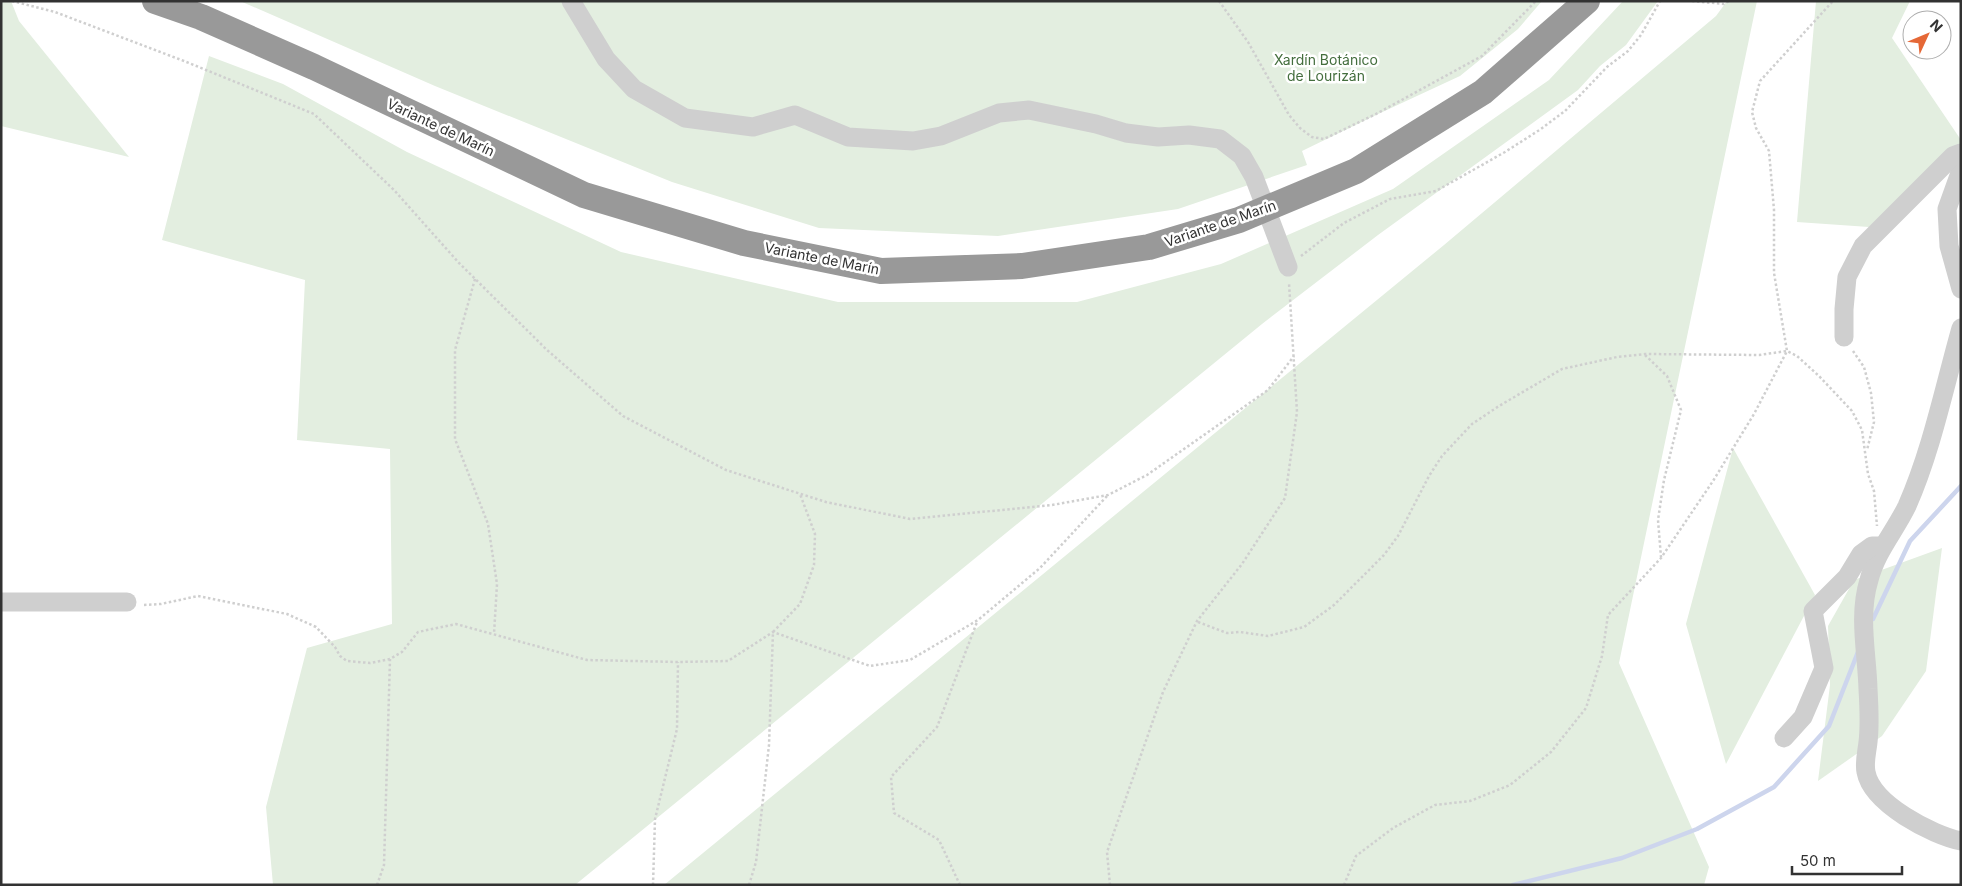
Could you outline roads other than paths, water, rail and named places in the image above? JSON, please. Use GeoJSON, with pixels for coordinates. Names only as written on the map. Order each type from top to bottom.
{"type":"FeatureCollection","features":[{"type":"Feature","properties":{"kind":"highway","name":"Variante de Marín"},"geometry":{"type":"LineString","coordinates":[[155,1],[201,17],[314,67],[584,195],[744,243],[881,271],[1031,264],[1149,247],[1239,220],[1356,171],[1483,92],[1586,1]]}},
{"type":"Feature","properties":{"kind":"street"},"geometry":{"type":"LineString","coordinates":[[571,1],[606,59],[634,89],[685,118],[754,127],[795,114],[848,137],[913,140],[941,136],[999,113],[1029,110],[1096,124],[1126,133],[1158,137],[1189,135],[1220,138],[1242,156],[1254,176],[1288,267]]}},
{"type":"Feature","properties":{"kind":"street"},"geometry":{"type":"LineString","coordinates":[[1844,337],[1844,309],[1848,277],[1863,246],[1953,156],[1961,153]]}},
{"type":"Feature","properties":{"kind":"street"},"geometry":{"type":"LineString","coordinates":[[1961,170],[1947,209],[1949,246],[1961,289]]}},
{"type":"Feature","properties":{"kind":"street"},"geometry":{"type":"LineString","coordinates":[[1961,328],[1933,435],[1906,506],[1882,546],[1868,580],[1863,631],[1868,690],[1866,774],[1873,787],[1898,812],[1933,832],[1961,841]]}},
{"type":"Feature","properties":{"kind":"street"},"geometry":{"type":"LineString","coordinates":[[1784,738],[1803,717],[1824,668],[1813,611],[1847,577],[1861,554],[1872,546],[1882,546]]}},
{"type":"Feature","properties":{"kind":"street"},"geometry":{"type":"LineString","coordinates":[[1,602],[128,602]]}},
{"type":"Feature","properties":{"kind":"waterway"},"geometry":{"type":"LineString","coordinates":[[1873,619],[1910,541],[1961,486]]}},
{"type":"Feature","properties":{"kind":"waterway"},"geometry":{"type":"LineString","coordinates":[[1513,885],[1622,858],[1697,829],[1774,787],[1829,726],[1858,652]]}},
{"type":"Feature","properties":{"kind":"park label","name":"Xardín Botánico de Lourizán"},"geometry":{"type":"Point","coordinates":[1326,68]}}]}
